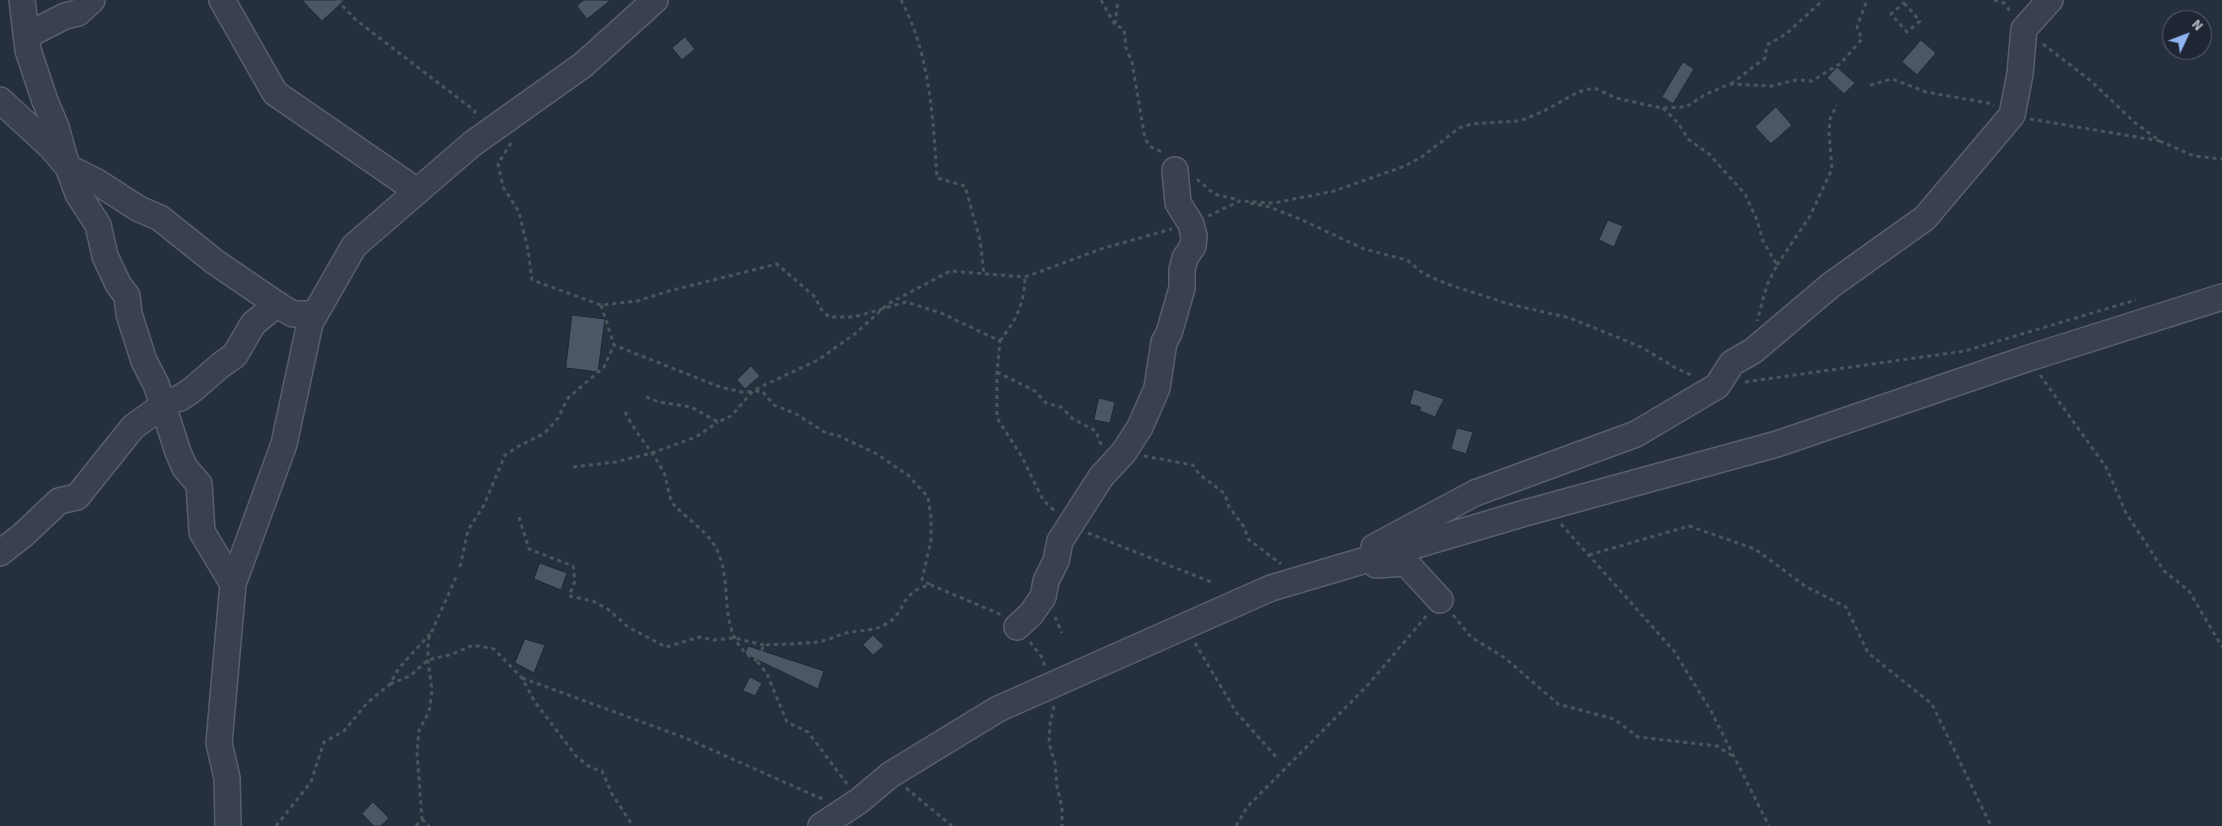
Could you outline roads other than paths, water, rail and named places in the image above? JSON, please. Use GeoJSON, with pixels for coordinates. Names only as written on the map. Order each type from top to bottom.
{"type":"FeatureCollection","features":[{"type":"Feature","properties":{"kind":"street"},"geometry":{"type":"LineString","coordinates":[[22,0],[26,36],[33,68],[56,127],[78,194],[98,225],[105,256],[118,284],[127,296],[129,314],[141,352],[156,384],[178,452],[186,468],[199,484],[202,532],[233,584]]}},
{"type":"Feature","properties":{"kind":"street"},"geometry":{"type":"LineString","coordinates":[[26,36],[65,16],[78,13],[92,0]]}},
{"type":"Feature","properties":{"kind":"street"},"geometry":{"type":"LineString","coordinates":[[222,0],[275,93],[417,191]]}},
{"type":"Feature","properties":{"kind":"street"},"geometry":{"type":"LineString","coordinates":[[228,826],[227,778],[220,743],[233,584],[284,444],[310,323],[354,246],[472,144],[583,65],[655,0]]}},
{"type":"Feature","properties":{"kind":"street"},"geometry":{"type":"LineString","coordinates":[[1338,569],[1357,556],[1475,493],[1636,434],[1717,386],[1732,363],[1753,350],[1831,285],[1925,218],[2012,115],[2020,74],[2024,29],[2050,0]]}},
{"type":"Feature","properties":{"kind":"street"},"geometry":{"type":"LineString","coordinates":[[0,100],[51,147],[69,168],[97,182],[139,209],[160,218],[215,262],[277,304],[294,314],[315,314]]}},
{"type":"Feature","properties":{"kind":"street"},"geometry":{"type":"LineString","coordinates":[[1017,627],[1031,614],[1043,597],[1046,581],[1056,561],[1060,542],[1101,477],[1124,452],[1140,427],[1157,388],[1164,342],[1169,333],[1182,288],[1182,270],[1185,258],[1193,246],[1194,236],[1191,224],[1178,203],[1175,170]]}},
{"type":"Feature","properties":{"kind":"street"},"geometry":{"type":"LineString","coordinates":[[821,826],[859,801],[890,775],[998,708],[1271,588],[1546,507],[1777,444],[2029,358],[2222,298]]}},
{"type":"Feature","properties":{"kind":"street"},"geometry":{"type":"LineString","coordinates":[[0,553],[23,536],[59,501],[77,496],[133,427],[168,401],[180,398],[192,390],[220,365],[235,355],[253,324],[277,304]]}},
{"type":"Feature","properties":{"kind":"street"},"geometry":{"type":"LineString","coordinates":[[1338,569],[1406,563],[1440,600]]}}]}
